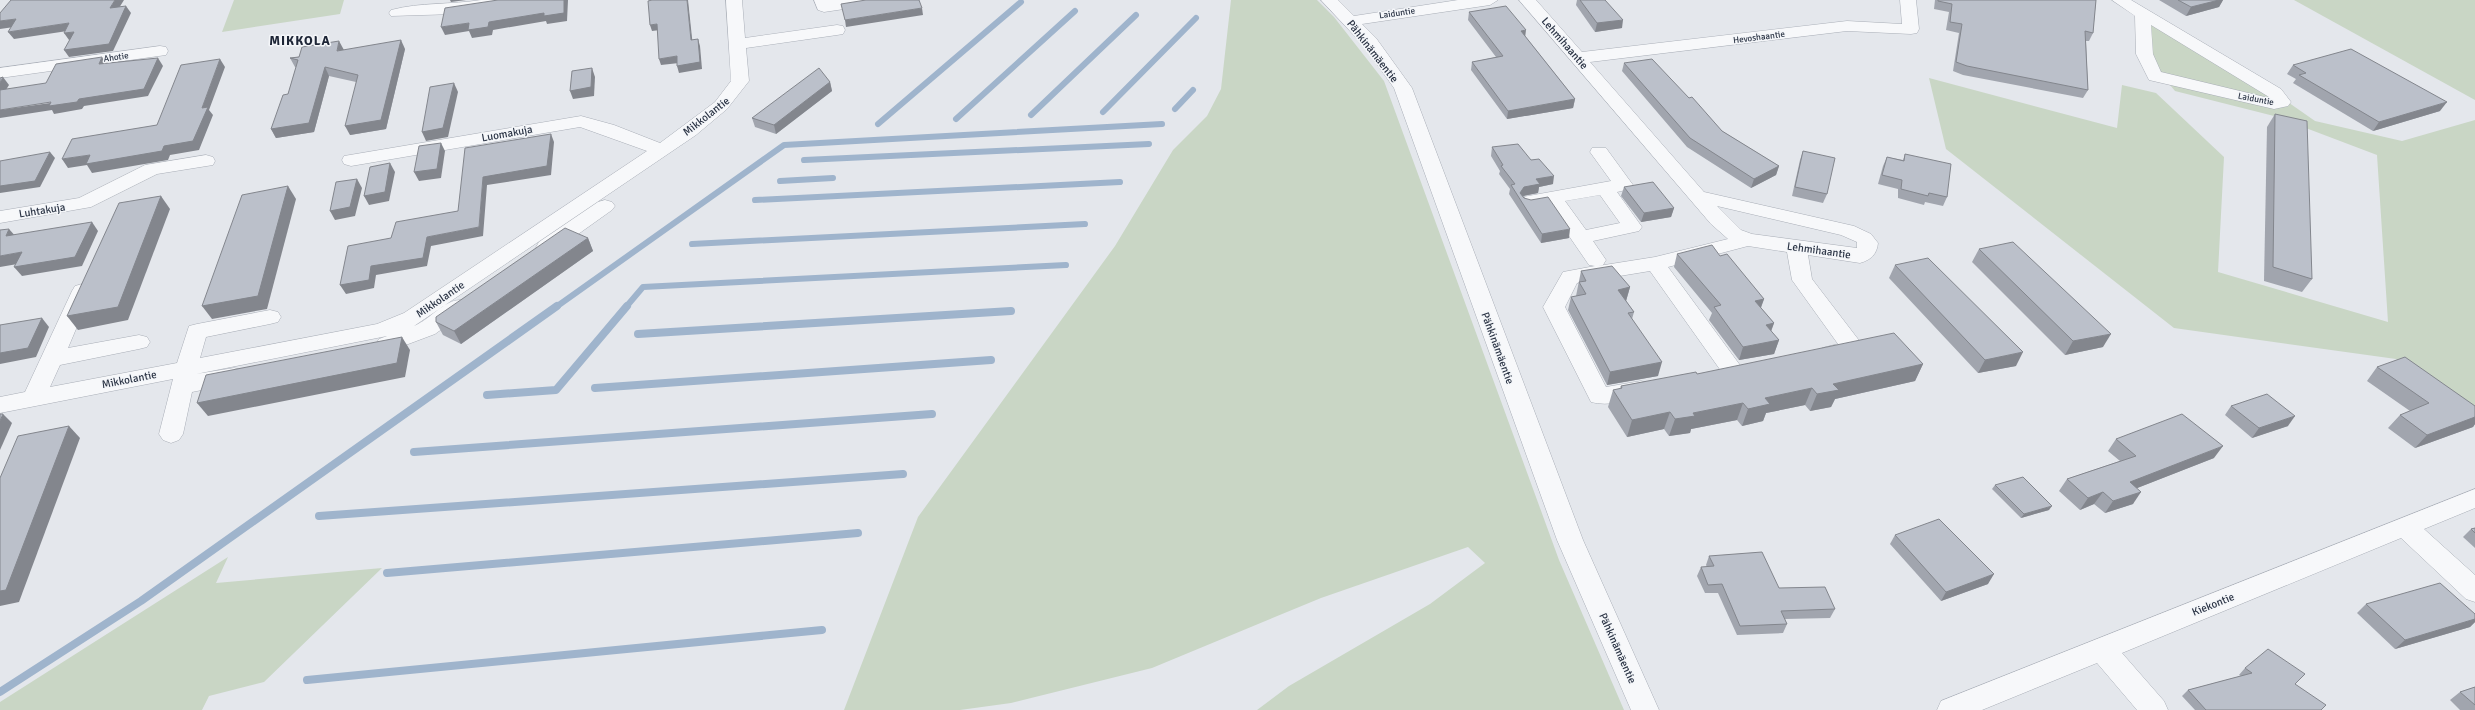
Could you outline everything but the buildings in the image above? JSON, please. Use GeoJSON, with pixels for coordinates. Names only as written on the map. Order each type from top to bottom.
{"type":"FeatureCollection","features":[{"type":"Feature","properties":{"kind":"street"},"geometry":{"type":"LineString","coordinates":[[397,13],[418,9],[455,9],[512,0]]}},
{"type":"Feature","properties":{"kind":"street","name":"Mikkolantie"},"geometry":{"type":"LineString","coordinates":[[0,405],[33,398],[186,377],[385,345],[427,329],[604,206],[660,150],[719,109],[735,93],[740,81],[739,44],[734,0]]}},
{"type":"Feature","properties":{"kind":"street"},"geometry":{"type":"LineString","coordinates":[[788,37],[823,4],[870,0]]}},
{"type":"Feature","properties":{"kind":"street","name":"Pähkinämäentie"},"geometry":{"type":"LineString","coordinates":[[1329,0],[1370,42],[1402,88],[1570,540],[1645,710]]}},
{"type":"Feature","properties":{"kind":"street","name":"Laiduntie"},"geometry":{"type":"LineString","coordinates":[[1351,21],[1490,0]]}},
{"type":"Feature","properties":{"kind":"street","name":"Lehmihaantie"},"geometry":{"type":"LineString","coordinates":[[1527,0],[1697,196],[1734,234],[1748,240],[1860,256],[1867,250],[1868,243],[1864,238],[1847,230],[1697,196]]}},
{"type":"Feature","properties":{"kind":"street","name":"Hevoshaantie"},"geometry":{"type":"LineString","coordinates":[[1578,58],[1847,26],[1911,29],[1908,0]]}},
{"type":"Feature","properties":{"kind":"street","name":"Laiduntie"},"geometry":{"type":"LineString","coordinates":[[2120,0],[2275,93],[2282,102],[2274,104],[2155,76],[2149,68],[2141,42],[2143,15]]}},
{"type":"Feature","properties":{"kind":"street"},"geometry":{"type":"LineString","coordinates":[[739,44],[837,30]]}},
{"type":"Feature","properties":{"kind":"street","name":"Ahotie"},"geometry":{"type":"LineString","coordinates":[[0,73],[160,51]]}},
{"type":"Feature","properties":{"kind":"street","name":"Luomakuja"},"geometry":{"type":"LineString","coordinates":[[351,160],[582,121],[608,129],[660,150]]}},
{"type":"Feature","properties":{"kind":"street"},"geometry":{"type":"LineString","coordinates":[[1530,201],[1623,185],[1599,152]]}},
{"type":"Feature","properties":{"kind":"street","name":"Luhtakuja"},"geometry":{"type":"LineString","coordinates":[[0,217],[84,203],[152,169],[206,161]]}},
{"type":"Feature","properties":{"kind":"street"},"geometry":{"type":"LineString","coordinates":[[1580,238],[1632,227],[1605,188]]}},
{"type":"Feature","properties":{"kind":"street"},"geometry":{"type":"LineString","coordinates":[[1552,197],[1596,260]]}},
{"type":"Feature","properties":{"kind":"street"},"geometry":{"type":"LineString","coordinates":[[1659,385],[1599,396],[1554,307],[1570,277],[1655,264],[1748,240]]}},
{"type":"Feature","properties":{"kind":"street"},"geometry":{"type":"LineString","coordinates":[[1796,247],[1802,280],[1853,348],[1808,357]]}},
{"type":"Feature","properties":{"kind":"street"},"geometry":{"type":"LineString","coordinates":[[1655,264],[1734,372]]}},
{"type":"Feature","properties":{"kind":"street"},"geometry":{"type":"LineString","coordinates":[[33,398],[91,272]]}},
{"type":"Feature","properties":{"kind":"street"},"geometry":{"type":"LineString","coordinates":[[171,434],[186,377],[189,356],[197,331],[270,317]]}},
{"type":"Feature","properties":{"kind":"street"},"geometry":{"type":"LineString","coordinates":[[52,359],[139,342]]}},
{"type":"Feature","properties":{"kind":"street"},"geometry":{"type":"LineString","coordinates":[[1712,376],[1756,367]]}},
{"type":"Feature","properties":{"kind":"street","name":"Kiekontie"},"geometry":{"type":"LineString","coordinates":[[1960,708],[2101,648],[2475,498]]}},
{"type":"Feature","properties":{"kind":"street"},"geometry":{"type":"LineString","coordinates":[[2405,527],[2475,591]]}},
{"type":"Feature","properties":{"kind":"street"},"geometry":{"type":"LineString","coordinates":[[2101,648],[2154,710]]}},
{"type":"Feature","properties":{"kind":"green space"},"geometry":{"type":"Polygon","coordinates":[[[234,0],[344,0],[340,14],[222,32],[234,0]]]}},
{"type":"Feature","properties":{"kind":"green space"},"geometry":{"type":"Polygon","coordinates":[[[1231,0],[1317,0],[1334,17],[1384,81],[1559,560],[1624,710],[1257,710],[1289,686],[1430,604],[1485,563],[1468,547],[1321,598],[1152,668],[1011,703],[960,710],[844,710],[918,517],[1115,246],[1173,150],[1207,116],[1221,89],[1231,0]]]}},
{"type":"Feature","properties":{"kind":"green space"},"geometry":{"type":"Polygon","coordinates":[[[2294,0],[2475,0],[2475,100],[2294,0]]]}},
{"type":"Feature","properties":{"kind":"green space"},"geometry":{"type":"Polygon","coordinates":[[[2149,16],[2248,74],[2315,121],[2402,141],[2475,120],[2475,411],[2396,359],[2174,328],[1946,149],[1929,78],[2117,128],[2122,85],[2156,93],[2224,157],[2218,272],[2388,322],[2377,155],[2274,116],[2175,91],[2155,67],[2146,42],[2149,16]]]}},
{"type":"Feature","properties":{"kind":"green space"},"geometry":{"type":"Polygon","coordinates":[[[228,557],[216,583],[382,568],[264,682],[209,696],[202,710],[0,710],[0,702],[228,557]]]}},
{"type":"Feature","properties":{"kind":"waterway"},"geometry":{"type":"LineString","coordinates":[[878,124],[1021,2]]}},
{"type":"Feature","properties":{"kind":"waterway"},"geometry":{"type":"LineString","coordinates":[[956,119],[1075,11]]}},
{"type":"Feature","properties":{"kind":"waterway"},"geometry":{"type":"LineString","coordinates":[[1031,115],[1136,15]]}},
{"type":"Feature","properties":{"kind":"waterway"},"geometry":{"type":"LineString","coordinates":[[1103,112],[1196,18]]}},
{"type":"Feature","properties":{"kind":"waterway"},"geometry":{"type":"LineString","coordinates":[[1175,109],[1193,90]]}},
{"type":"Feature","properties":{"kind":"waterway"},"geometry":{"type":"LineString","coordinates":[[556,307],[784,145],[1162,124]]}},
{"type":"Feature","properties":{"kind":"waterway"},"geometry":{"type":"LineString","coordinates":[[804,160],[1149,144]]}},
{"type":"Feature","properties":{"kind":"waterway"},"geometry":{"type":"LineString","coordinates":[[780,181],[833,178]]}},
{"type":"Feature","properties":{"kind":"waterway"},"geometry":{"type":"LineString","coordinates":[[755,200],[1120,182]]}},
{"type":"Feature","properties":{"kind":"waterway"},"geometry":{"type":"LineString","coordinates":[[692,244],[1085,224]]}},
{"type":"Feature","properties":{"kind":"waterway"},"geometry":{"type":"LineString","coordinates":[[626,307],[643,287],[1066,265]]}},
{"type":"Feature","properties":{"kind":"waterway"},"geometry":{"type":"LineString","coordinates":[[0,692],[141,601],[557,306]]}},
{"type":"Feature","properties":{"kind":"waterway"},"geometry":{"type":"LineString","coordinates":[[487,395],[556,390],[627,306]]}},
{"type":"Feature","properties":{"kind":"waterway"},"geometry":{"type":"LineString","coordinates":[[638,334],[1011,311]]}},
{"type":"Feature","properties":{"kind":"waterway"},"geometry":{"type":"LineString","coordinates":[[595,388],[991,360]]}},
{"type":"Feature","properties":{"kind":"waterway"},"geometry":{"type":"LineString","coordinates":[[414,452],[932,414]]}},
{"type":"Feature","properties":{"kind":"waterway"},"geometry":{"type":"LineString","coordinates":[[319,516],[903,474]]}},
{"type":"Feature","properties":{"kind":"waterway"},"geometry":{"type":"LineString","coordinates":[[387,573],[858,533]]}},
{"type":"Feature","properties":{"kind":"waterway"},"geometry":{"type":"LineString","coordinates":[[307,680],[822,630]]}},
{"type":"Feature","properties":{"kind":"district","name":"MIKKOLA"},"geometry":{"type":"Point","coordinates":[300,40]}}]}
